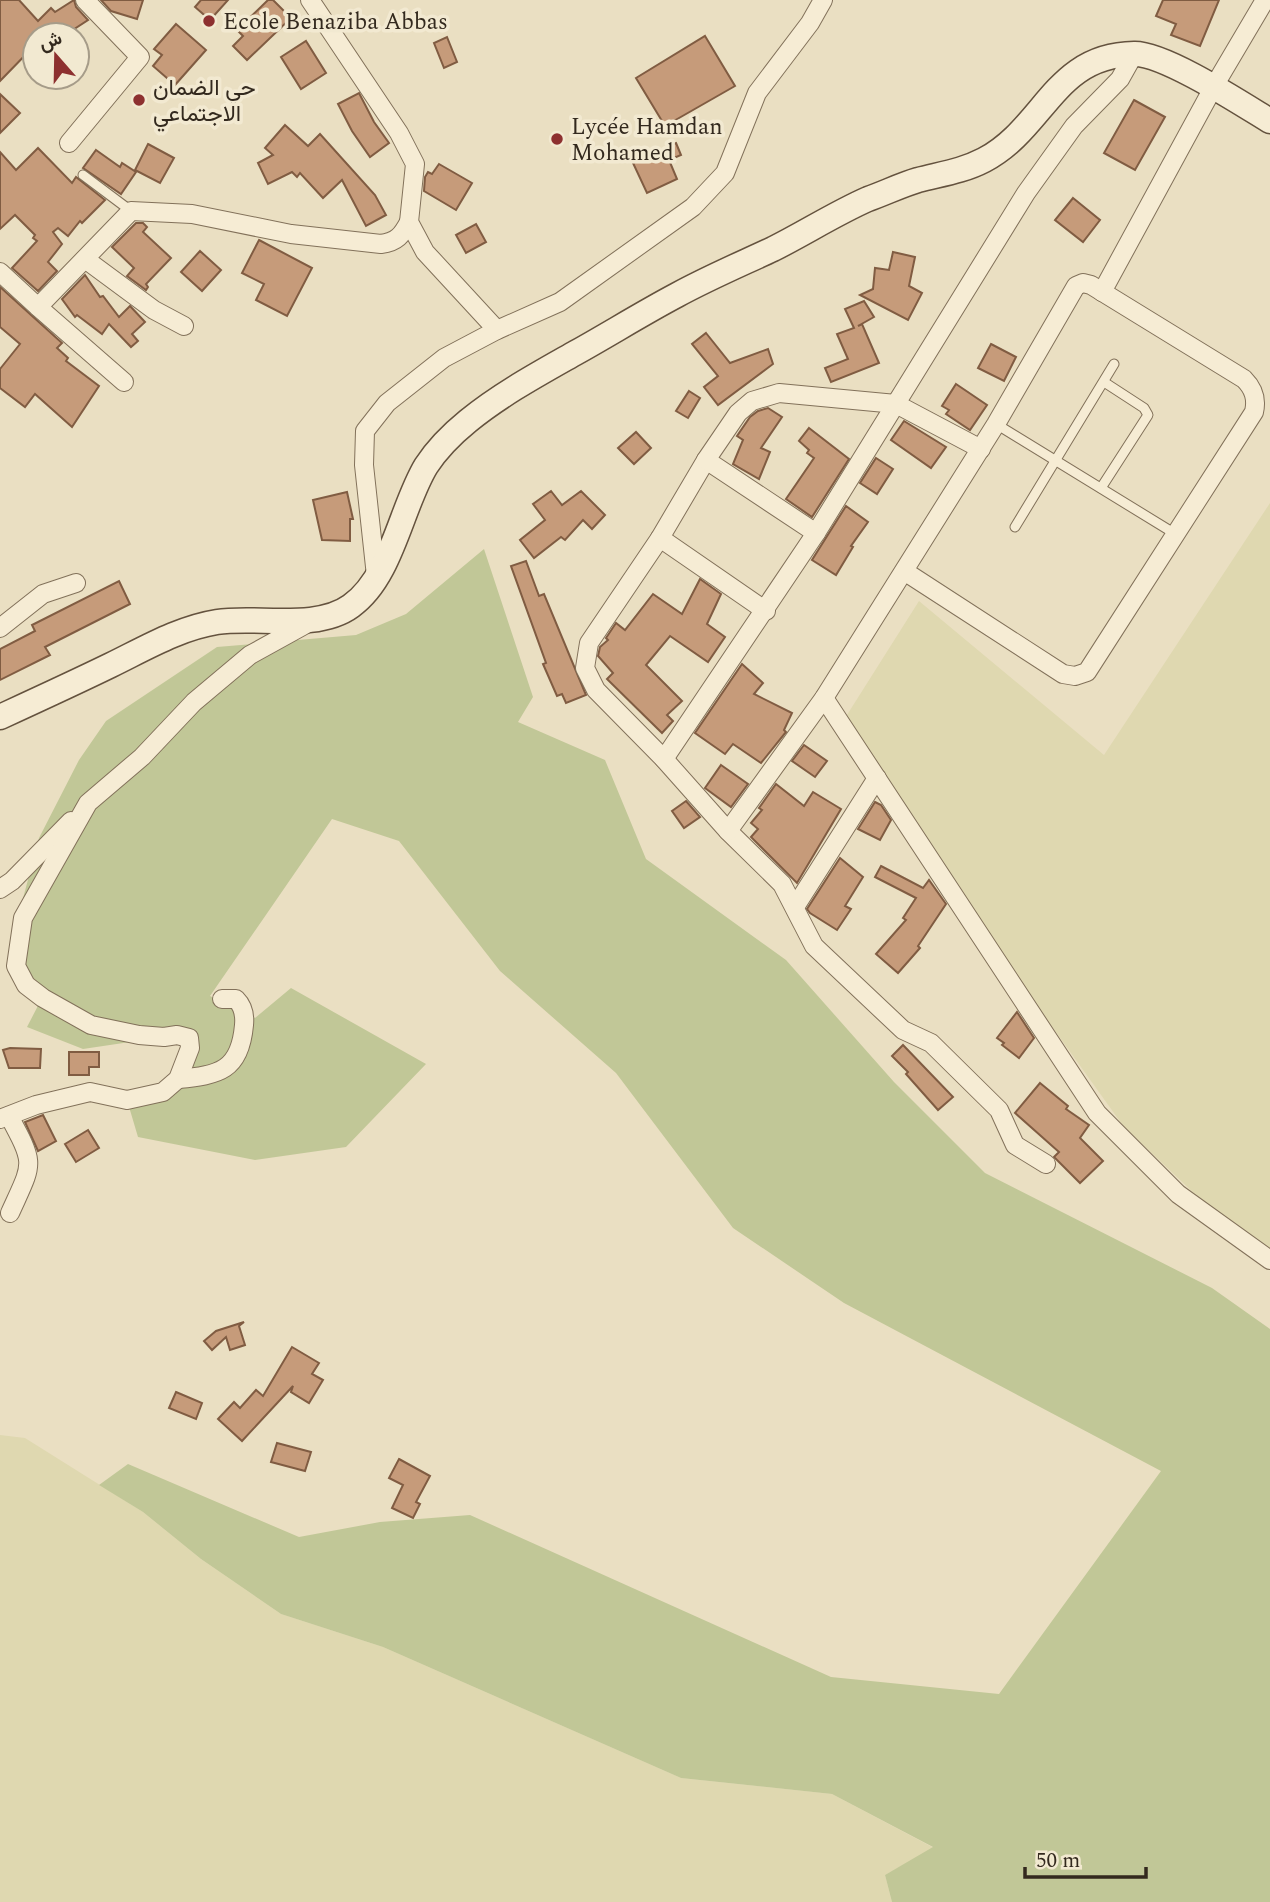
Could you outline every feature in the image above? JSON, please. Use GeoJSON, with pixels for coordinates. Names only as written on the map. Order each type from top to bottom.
{"type":"FeatureCollection","features":[{"type":"Feature","properties":{"kind":"main road"},"geometry":{"type":"LineString","coordinates":[[0,717],[162,640],[200,626],[237,621],[314,620],[351,607],[376,576],[427,465],[443,444],[469,420],[524,382],[678,295],[863,201],[913,181],[955,172],[985,160],[1025,129],[1046,100],[1087,63],[1134,54],[1148,55],[1170,64],[1270,121]]}},
{"type":"Feature","properties":{"kind":"street"},"geometry":{"type":"LineString","coordinates":[[69,143],[140,57],[85,0]]}},
{"type":"Feature","properties":{"kind":"street"},"geometry":{"type":"LineString","coordinates":[[38,307],[131,211],[192,214],[290,234],[381,244],[394,242],[403,234],[409,222],[415,164],[399,133],[310,0]]}},
{"type":"Feature","properties":{"kind":"street"},"geometry":{"type":"LineString","coordinates":[[376,576],[364,465],[365,431],[387,403],[444,358],[497,330],[560,302],[693,207],[725,173],[757,93],[810,23],[823,0]]}},
{"type":"Feature","properties":{"kind":"street"},"geometry":{"type":"LineString","coordinates":[[1102,292],[1265,0]]}},
{"type":"Feature","properties":{"kind":"street"},"geometry":{"type":"LineString","coordinates":[[664,759],[816,533],[1026,193],[1074,126],[1120,79],[1134,54]]}},
{"type":"Feature","properties":{"kind":"street"},"geometry":{"type":"LineString","coordinates":[[409,222],[425,252],[497,330]]}},
{"type":"Feature","properties":{"kind":"street"},"geometry":{"type":"LineString","coordinates":[[85,259],[154,310],[184,326]]}},
{"type":"Feature","properties":{"kind":"street"},"geometry":{"type":"LineString","coordinates":[[0,272],[124,382]]}},
{"type":"Feature","properties":{"kind":"street"},"geometry":{"type":"LineString","coordinates":[[728,831],[824,698],[904,570],[981,449],[1073,289],[1079,284],[1087,284],[1102,292],[1244,379],[1254,394],[1254,412],[1092,667],[1082,675],[1063,674],[904,570]]}},
{"type":"Feature","properties":{"kind":"street"},"geometry":{"type":"LineString","coordinates":[[981,449],[896,404],[770,394],[744,406],[706,460],[660,538],[589,643],[585,668],[596,690],[664,759],[728,831],[782,884],[814,946],[903,1030],[932,1043],[999,1111],[1016,1145],[1046,1164]]}},
{"type":"Feature","properties":{"kind":"street"},"geometry":{"type":"LineString","coordinates":[[706,460],[816,533]]}},
{"type":"Feature","properties":{"kind":"street"},"geometry":{"type":"LineString","coordinates":[[660,538],[766,611]]}},
{"type":"Feature","properties":{"kind":"street"},"geometry":{"type":"LineString","coordinates":[[0,628],[43,593],[76,583]]}},
{"type":"Feature","properties":{"kind":"street"},"geometry":{"type":"LineString","coordinates":[[0,889],[12,881],[88,803],[142,757],[194,702],[250,655],[314,620]]}},
{"type":"Feature","properties":{"kind":"street"},"geometry":{"type":"LineString","coordinates":[[824,698],[1097,1113],[1178,1194],[1270,1260]]}},
{"type":"Feature","properties":{"kind":"street"},"geometry":{"type":"LineString","coordinates":[[794,907],[877,778]]}},
{"type":"Feature","properties":{"kind":"street"},"geometry":{"type":"LineString","coordinates":[[10,1213],[30,1163],[26,1148],[5,1118],[36,1105],[90,1092],[127,1100],[163,1092],[178,1079],[190,1048],[189,1038],[177,1035],[139,1035],[91,1025],[43,998],[26,985],[16,967],[23,918],[88,803]]}},
{"type":"Feature","properties":{"kind":"street"},"geometry":{"type":"LineString","coordinates":[[178,1079],[202,1077],[232,1063],[239,1054],[244,1020],[242,1005],[236,999],[222,999]]}},
{"type":"Feature","properties":{"kind":"lane"},"geometry":{"type":"LineString","coordinates":[[83,175],[131,211]]}},
{"type":"Feature","properties":{"kind":"lane"},"geometry":{"type":"LineString","coordinates":[[1015,527],[1114,364]]}},
{"type":"Feature","properties":{"kind":"lane"},"geometry":{"type":"LineString","coordinates":[[1101,488],[1148,415],[1144,408],[1104,382]]}},
{"type":"Feature","properties":{"kind":"lane"},"geometry":{"type":"LineString","coordinates":[[996,424],[1177,535]]}},
{"type":"Feature","properties":{"kind":"shaded area"},"geometry":{"type":"Polygon","coordinates":[[[1270,503],[1270,1265],[1124,1127],[875,780],[840,726],[919,601],[1104,755],[1270,503]]]}},
{"type":"Feature","properties":{"kind":"shaded area"},"geometry":{"type":"Polygon","coordinates":[[[0,1435],[25,1438],[143,1512],[201,1559],[281,1614],[383,1647],[681,1778],[832,1794],[934,1848],[885,1875],[892,1902],[0,1902],[0,1435]]]}},
{"type":"Feature","properties":{"kind":"green space"},"geometry":{"type":"Polygon","coordinates":[[[484,549],[533,697],[518,722],[605,760],[646,859],[786,960],[894,1082],[985,1173],[1212,1288],[1270,1329],[1270,1902],[892,1902],[885,1875],[933,1847],[832,1794],[681,1778],[383,1647],[281,1614],[201,1559],[143,1512],[99,1485],[128,1464],[299,1537],[380,1522],[470,1515],[831,1677],[999,1694],[1161,1471],[844,1303],[733,1228],[616,1073],[500,971],[399,841],[332,819],[210,996],[255,1018],[291,988],[426,1064],[346,1147],[255,1160],[138,1137],[127,1100],[163,1092],[190,1048],[177,1035],[83,1049],[27,1027],[42,998],[8,955],[39,838],[79,760],[106,721],[217,647],[356,635],[406,614],[484,549]]]}},
{"type":"Feature","properties":{"kind":"building"},"geometry":{"type":"Polygon","coordinates":[[[0,0],[19,0],[38,21],[21,21],[21,59],[0,81],[0,0]]]}},
{"type":"Feature","properties":{"kind":"building"},"geometry":{"type":"Polygon","coordinates":[[[74,0],[76,7],[88,20],[38,21],[51,8],[55,12],[74,0]]]}},
{"type":"Feature","properties":{"kind":"building"},"geometry":{"type":"Polygon","coordinates":[[[101,0],[143,0],[137,19],[111,11],[101,0]]]}},
{"type":"Feature","properties":{"kind":"building"},"geometry":{"type":"Polygon","coordinates":[[[201,0],[228,0],[210,20],[195,7],[201,0]]]}},
{"type":"Feature","properties":{"kind":"building"},"geometry":{"type":"Polygon","coordinates":[[[268,0],[273,0],[291,18],[247,60],[233,46],[243,36],[237,30],[268,0]]]}},
{"type":"Feature","properties":{"kind":"building"},"geometry":{"type":"Polygon","coordinates":[[[1163,0],[1219,0],[1200,46],[1171,35],[1176,24],[1156,16],[1163,0]]]}},
{"type":"Feature","properties":{"kind":"building"},"geometry":{"type":"Polygon","coordinates":[[[176,24],[206,50],[175,85],[153,66],[162,55],[154,49],[176,24]]]}},
{"type":"Feature","properties":{"kind":"building"},"geometry":{"type":"Polygon","coordinates":[[[705,36],[735,86],[665,126],[636,78],[705,36]]]}},
{"type":"Feature","properties":{"kind":"building"},"geometry":{"type":"Polygon","coordinates":[[[447,37],[457,62],[444,68],[434,43],[447,37]]]}},
{"type":"Feature","properties":{"kind":"building"},"geometry":{"type":"Polygon","coordinates":[[[306,41],[326,73],[301,89],[281,57],[306,41]]]}},
{"type":"Feature","properties":{"kind":"building"},"geometry":{"type":"Polygon","coordinates":[[[359,93],[389,143],[370,157],[338,104],[359,93]]]}},
{"type":"Feature","properties":{"kind":"building"},"geometry":{"type":"Polygon","coordinates":[[[0,94],[20,113],[0,133],[0,94]]]}},
{"type":"Feature","properties":{"kind":"building"},"geometry":{"type":"Polygon","coordinates":[[[1134,100],[1165,117],[1135,170],[1104,153],[1134,100]]]}},
{"type":"Feature","properties":{"kind":"building"},"geometry":{"type":"Polygon","coordinates":[[[285,125],[308,146],[320,134],[375,195],[386,215],[366,226],[342,180],[323,198],[300,173],[297,177],[292,172],[268,184],[258,163],[273,155],[265,148],[285,125]]]}},
{"type":"Feature","properties":{"kind":"building"},"geometry":{"type":"Polygon","coordinates":[[[676,143],[681,155],[669,160],[677,179],[647,193],[633,163],[676,143]]]}},
{"type":"Feature","properties":{"kind":"building"},"geometry":{"type":"Polygon","coordinates":[[[148,144],[174,158],[160,183],[135,170],[148,144]]]}},
{"type":"Feature","properties":{"kind":"building"},"geometry":{"type":"Polygon","coordinates":[[[38,148],[72,183],[76,177],[105,200],[82,223],[80,221],[68,236],[58,228],[53,232],[62,244],[48,262],[57,271],[38,291],[12,268],[37,241],[33,238],[35,235],[15,215],[0,229],[0,152],[16,170],[38,148]]]}},
{"type":"Feature","properties":{"kind":"building"},"geometry":{"type":"Polygon","coordinates":[[[96,150],[120,167],[122,163],[136,172],[121,194],[83,168],[96,150]]]}},
{"type":"Feature","properties":{"kind":"building"},"geometry":{"type":"Polygon","coordinates":[[[439,164],[472,183],[456,210],[424,191],[425,177],[428,172],[432,174],[439,164]]]}},
{"type":"Feature","properties":{"kind":"building"},"geometry":{"type":"Polygon","coordinates":[[[1073,198],[1100,220],[1083,242],[1055,220],[1073,198]]]}},
{"type":"Feature","properties":{"kind":"building"},"geometry":{"type":"Polygon","coordinates":[[[136,223],[143,223],[147,227],[143,232],[171,258],[146,284],[146,290],[127,276],[134,268],[112,247],[136,223]]]}},
{"type":"Feature","properties":{"kind":"building"},"geometry":{"type":"Polygon","coordinates":[[[476,224],[486,242],[466,253],[456,235],[476,224]]]}},
{"type":"Feature","properties":{"kind":"building"},"geometry":{"type":"Polygon","coordinates":[[[259,240],[312,268],[287,316],[256,300],[264,284],[242,273],[259,240]]]}},
{"type":"Feature","properties":{"kind":"building"},"geometry":{"type":"Polygon","coordinates":[[[200,251],[221,270],[202,291],[181,272],[200,251]]]}},
{"type":"Feature","properties":{"kind":"building"},"geometry":{"type":"Polygon","coordinates":[[[893,252],[915,257],[909,286],[922,293],[908,320],[860,295],[873,289],[875,268],[889,270],[893,252]]]}},
{"type":"Feature","properties":{"kind":"building"},"geometry":{"type":"Polygon","coordinates":[[[85,275],[100,297],[103,296],[119,317],[130,306],[145,322],[132,334],[138,341],[131,347],[109,324],[102,334],[77,315],[75,317],[62,299],[85,275]]]}},
{"type":"Feature","properties":{"kind":"building"},"geometry":{"type":"Polygon","coordinates":[[[0,287],[62,343],[57,348],[68,358],[66,361],[99,386],[72,427],[35,394],[25,407],[0,388],[0,369],[20,344],[0,327],[0,287]]]}},
{"type":"Feature","properties":{"kind":"building"},"geometry":{"type":"Polygon","coordinates":[[[864,301],[874,317],[858,326],[862,324],[879,363],[831,382],[825,368],[848,359],[837,334],[854,328],[845,309],[864,301]]]}},
{"type":"Feature","properties":{"kind":"building"},"geometry":{"type":"Polygon","coordinates":[[[706,333],[730,363],[768,349],[773,364],[718,405],[704,387],[718,376],[692,344],[706,333]]]}},
{"type":"Feature","properties":{"kind":"building"},"geometry":{"type":"Polygon","coordinates":[[[991,344],[1016,357],[1004,381],[978,368],[991,344]]]}},
{"type":"Feature","properties":{"kind":"building"},"geometry":{"type":"Polygon","coordinates":[[[956,384],[987,405],[970,430],[946,414],[949,410],[942,406],[956,384]]]}},
{"type":"Feature","properties":{"kind":"building"},"geometry":{"type":"Polygon","coordinates":[[[689,391],[700,398],[688,418],[676,411],[689,391]]]}},
{"type":"Feature","properties":{"kind":"building"},"geometry":{"type":"Polygon","coordinates":[[[768,408],[782,417],[761,448],[770,452],[759,479],[733,464],[743,440],[737,436],[750,417],[768,408]]]}},
{"type":"Feature","properties":{"kind":"building"},"geometry":{"type":"Polygon","coordinates":[[[904,421],[946,447],[931,468],[891,440],[904,421]]]}},
{"type":"Feature","properties":{"kind":"building"},"geometry":{"type":"Polygon","coordinates":[[[809,428],[849,459],[812,517],[786,499],[814,458],[799,441],[809,428]]]}},
{"type":"Feature","properties":{"kind":"building"},"geometry":{"type":"Polygon","coordinates":[[[636,432],[651,448],[634,464],[618,448],[636,432]]]}},
{"type":"Feature","properties":{"kind":"building"},"geometry":{"type":"Polygon","coordinates":[[[876,458],[893,469],[877,494],[860,483],[876,458]]]}},
{"type":"Feature","properties":{"kind":"building"},"geometry":{"type":"Polygon","coordinates":[[[551,491],[562,505],[581,491],[605,515],[592,529],[583,520],[565,540],[561,537],[534,558],[520,540],[545,520],[533,504],[551,491]]]}},
{"type":"Feature","properties":{"kind":"building"},"geometry":{"type":"Polygon","coordinates":[[[347,492],[353,519],[350,519],[350,541],[322,540],[313,500],[347,492]]]}},
{"type":"Feature","properties":{"kind":"building"},"geometry":{"type":"Polygon","coordinates":[[[846,506],[868,522],[851,546],[853,547],[836,575],[812,560],[846,506]]]}},
{"type":"Feature","properties":{"kind":"building"},"geometry":{"type":"Polygon","coordinates":[[[526,561],[539,596],[544,594],[586,695],[566,703],[562,694],[557,696],[543,664],[546,663],[511,566],[526,561]]]}},
{"type":"Feature","properties":{"kind":"building"},"geometry":{"type":"Polygon","coordinates":[[[700,579],[721,594],[707,624],[725,637],[708,662],[670,636],[646,665],[682,701],[667,715],[673,721],[662,733],[607,679],[613,673],[598,656],[600,647],[608,640],[606,638],[616,623],[625,630],[653,594],[682,614],[700,579]]]}},
{"type":"Feature","properties":{"kind":"building"},"geometry":{"type":"Polygon","coordinates":[[[119,581],[130,604],[45,647],[50,655],[0,680],[0,649],[35,631],[32,625],[119,581]]]}},
{"type":"Feature","properties":{"kind":"building"},"geometry":{"type":"Polygon","coordinates":[[[742,664],[763,683],[754,694],[792,713],[784,730],[786,732],[761,763],[733,744],[725,754],[695,733],[742,664]]]}},
{"type":"Feature","properties":{"kind":"building"},"geometry":{"type":"Polygon","coordinates":[[[804,745],[827,761],[815,777],[792,761],[804,745]]]}},
{"type":"Feature","properties":{"kind":"building"},"geometry":{"type":"Polygon","coordinates":[[[721,765],[748,784],[731,807],[705,788],[721,765]]]}},
{"type":"Feature","properties":{"kind":"building"},"geometry":{"type":"Polygon","coordinates":[[[776,784],[804,806],[813,792],[841,809],[797,883],[751,837],[758,829],[751,823],[762,810],[759,808],[776,784]]]}},
{"type":"Feature","properties":{"kind":"building"},"geometry":{"type":"Polygon","coordinates":[[[686,801],[700,817],[684,828],[672,811],[686,801]]]}},
{"type":"Feature","properties":{"kind":"building"},"geometry":{"type":"Polygon","coordinates":[[[875,802],[881,805],[891,820],[880,840],[858,829],[875,802]]]}},
{"type":"Feature","properties":{"kind":"building"},"geometry":{"type":"Polygon","coordinates":[[[840,858],[863,877],[845,906],[851,909],[837,930],[807,909],[840,858]]]}},
{"type":"Feature","properties":{"kind":"building"},"geometry":{"type":"Polygon","coordinates":[[[881,866],[923,888],[929,880],[946,904],[918,946],[920,948],[898,973],[876,954],[906,920],[903,918],[916,898],[875,877],[881,866]]]}},
{"type":"Feature","properties":{"kind":"building"},"geometry":{"type":"Polygon","coordinates":[[[1017,1012],[1034,1038],[1019,1058],[997,1038],[1017,1012]]]}},
{"type":"Feature","properties":{"kind":"building"},"geometry":{"type":"Polygon","coordinates":[[[903,1045],[953,1097],[938,1110],[892,1056],[903,1045]]]}},
{"type":"Feature","properties":{"kind":"building"},"geometry":{"type":"Polygon","coordinates":[[[41,1049],[40,1068],[9,1068],[3,1050],[41,1049]]]}},
{"type":"Feature","properties":{"kind":"building"},"geometry":{"type":"Polygon","coordinates":[[[69,1052],[99,1052],[99,1067],[89,1067],[89,1075],[69,1075],[69,1052]]]}},
{"type":"Feature","properties":{"kind":"building"},"geometry":{"type":"Polygon","coordinates":[[[1040,1083],[1068,1106],[1066,1109],[1089,1125],[1080,1138],[1103,1161],[1080,1183],[1054,1157],[1059,1152],[1015,1113],[1040,1083]]]}},
{"type":"Feature","properties":{"kind":"building"},"geometry":{"type":"Polygon","coordinates":[[[43,1115],[56,1141],[38,1151],[25,1122],[43,1115]]]}},
{"type":"Feature","properties":{"kind":"building"},"geometry":{"type":"Polygon","coordinates":[[[88,1130],[99,1148],[76,1162],[65,1144],[88,1130]]]}},
{"type":"Feature","properties":{"kind":"building"},"geometry":{"type":"Polygon","coordinates":[[[244,1322],[239,1326],[245,1345],[230,1350],[226,1337],[212,1350],[204,1341],[216,1331],[244,1322]]]}},
{"type":"Feature","properties":{"kind":"building"},"geometry":{"type":"Polygon","coordinates":[[[292,1347],[319,1363],[312,1374],[323,1380],[309,1403],[291,1392],[293,1386],[242,1441],[218,1419],[234,1402],[240,1408],[256,1390],[263,1396],[292,1347]]]}},
{"type":"Feature","properties":{"kind":"building"},"geometry":{"type":"Polygon","coordinates":[[[176,1392],[202,1403],[196,1419],[169,1408],[176,1392]]]}},
{"type":"Feature","properties":{"kind":"building"},"geometry":{"type":"Polygon","coordinates":[[[277,1443],[311,1452],[305,1471],[271,1462],[277,1443]]]}},
{"type":"Feature","properties":{"kind":"building"},"geometry":{"type":"Polygon","coordinates":[[[399,1459],[430,1476],[416,1502],[420,1504],[413,1518],[392,1508],[403,1485],[389,1478],[399,1459]]]}},
{"type":"Feature","properties":{"kind":"place","name":"Ecole Benaziba Abbas"},"geometry":{"type":"Point","coordinates":[209,21]}},
{"type":"Feature","properties":{"kind":"place","name":"حي الضمان الاجتماعي"},"geometry":{"type":"Point","coordinates":[139,100]}},
{"type":"Feature","properties":{"kind":"place","name":"Lycée Hamdan Mohamed"},"geometry":{"type":"Point","coordinates":[557,139]}}]}
